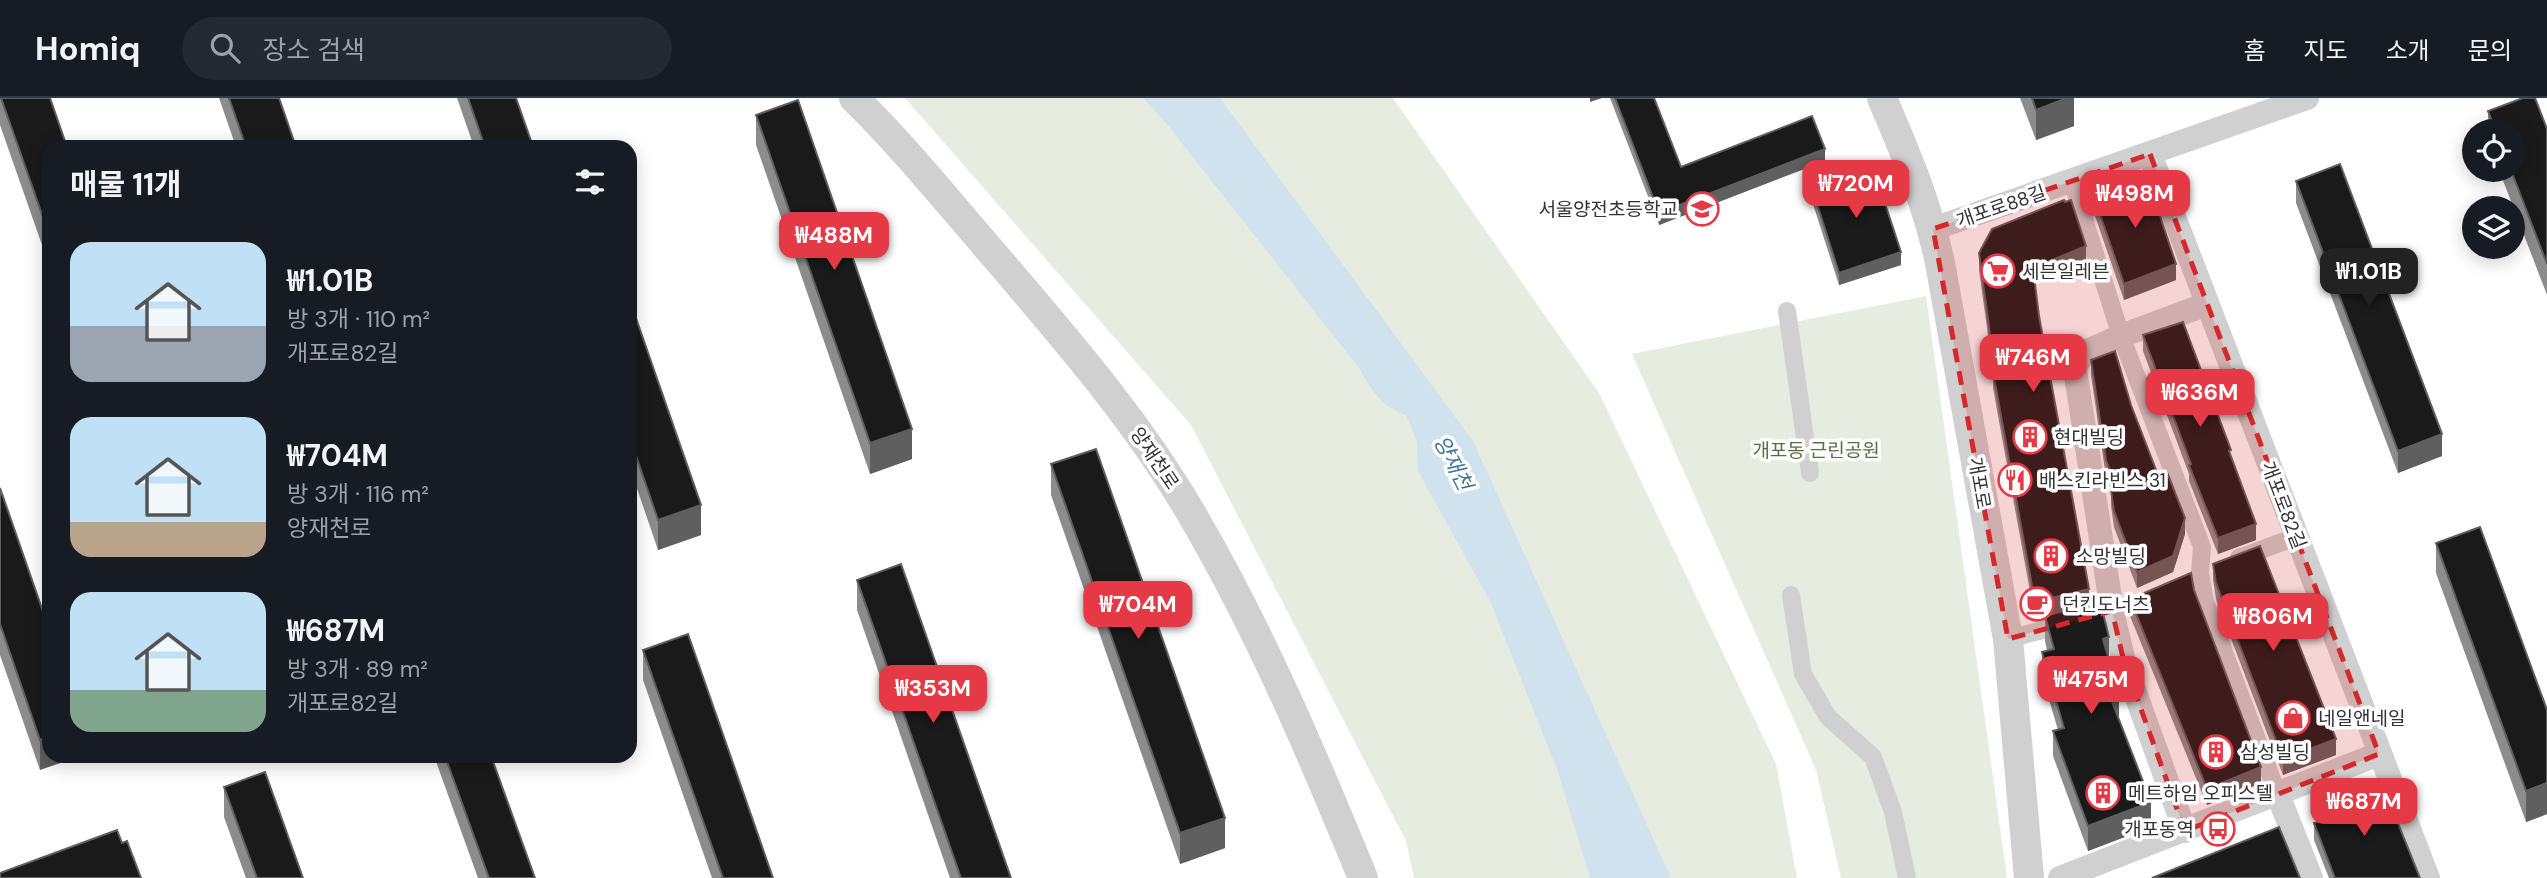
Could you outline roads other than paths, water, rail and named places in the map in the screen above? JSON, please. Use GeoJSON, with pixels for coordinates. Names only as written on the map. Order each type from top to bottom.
{"type":"FeatureCollection","features":[{"type":"Feature","properties":{"kind":"street","name":"양재천로"},"geometry":{"type":"LineString","coordinates":[[854,98],[886,129],[1029,296],[1137,431],[1194,516],[1238,598],[1306,739],[1363,878]]}},
{"type":"Feature","properties":{"kind":"street","name":"개포로"},"geometry":{"type":"LineString","coordinates":[[1882,98],[1923,197],[1933,229],[2008,639],[2029,878]]}},
{"type":"Feature","properties":{"kind":"street","name":"개포로88길"},"geometry":{"type":"LineString","coordinates":[[1933,229],[2307,98]]}},
{"type":"Feature","properties":{"kind":"street","name":"개포로82길"},"geometry":{"type":"LineString","coordinates":[[2150,154],[2428,878]]}},
{"type":"Feature","properties":{"kind":"street"},"geometry":{"type":"LineString","coordinates":[[2072,181],[2121,336],[2202,547],[2194,576],[2311,878]]}},
{"type":"Feature","properties":{"kind":"street"},"geometry":{"type":"LineString","coordinates":[[2185,831],[2106,613],[2075,369],[2083,353],[2207,304]]}},
{"type":"Feature","properties":{"kind":"street"},"geometry":{"type":"LineString","coordinates":[[1787,311],[1810,473]]}},
{"type":"Feature","properties":{"kind":"street"},"geometry":{"type":"LineString","coordinates":[[2194,576],[2297,537]]}},
{"type":"Feature","properties":{"kind":"street"},"geometry":{"type":"LineString","coordinates":[[1791,595],[1803,674],[1828,717],[1873,757],[1893,812],[1907,878]]}},
{"type":"Feature","properties":{"kind":"street"},"geometry":{"type":"LineString","coordinates":[[2008,639],[2106,613]]}},
{"type":"Feature","properties":{"kind":"street"},"geometry":{"type":"LineString","coordinates":[[2060,878],[2379,754]]}},
{"type":"Feature","properties":{"kind":"water","name":"양재천"},"geometry":{"type":"Polygon","coordinates":[[[1143,98],[1220,98],[1473,441],[1671,878],[1590,878],[1558,772],[1491,603],[1418,471],[1417,442],[1406,415],[1390,408],[1378,397],[1359,368],[1166,123],[1143,98]]]}},
{"type":"Feature","properties":{"kind":"place","name":"서울양전초등학교"},"geometry":{"type":"Point","coordinates":[1702,209]}},
{"type":"Feature","properties":{"kind":"place","name":"세븐일레븐"},"geometry":{"type":"Point","coordinates":[1998,271]}},
{"type":"Feature","properties":{"kind":"place","name":"현대빌딩"},"geometry":{"type":"Point","coordinates":[2030,437]}},
{"type":"Feature","properties":{"kind":"place","name":"배스킨라빈스 31"},"geometry":{"type":"Point","coordinates":[2015,480]}},
{"type":"Feature","properties":{"kind":"place","name":"소망빌딩"},"geometry":{"type":"Point","coordinates":[2051,556]}},
{"type":"Feature","properties":{"kind":"place","name":"던킨도너츠"},"geometry":{"type":"Point","coordinates":[2037,604]}},
{"type":"Feature","properties":{"kind":"place","name":"네일앤네일"},"geometry":{"type":"Point","coordinates":[2293,718]}},
{"type":"Feature","properties":{"kind":"place","name":"삼성빌딩"},"geometry":{"type":"Point","coordinates":[2216,752]}},
{"type":"Feature","properties":{"kind":"place","name":"메트하임 오피스텔"},"geometry":{"type":"Point","coordinates":[2103,793]}},
{"type":"Feature","properties":{"kind":"place","name":"개포동역"},"geometry":{"type":"Point","coordinates":[2218,829]}},
{"type":"Feature","properties":{"kind":"park label","name":"개포동 근린공원"},"geometry":{"type":"Point","coordinates":[1816,450]}}]}
